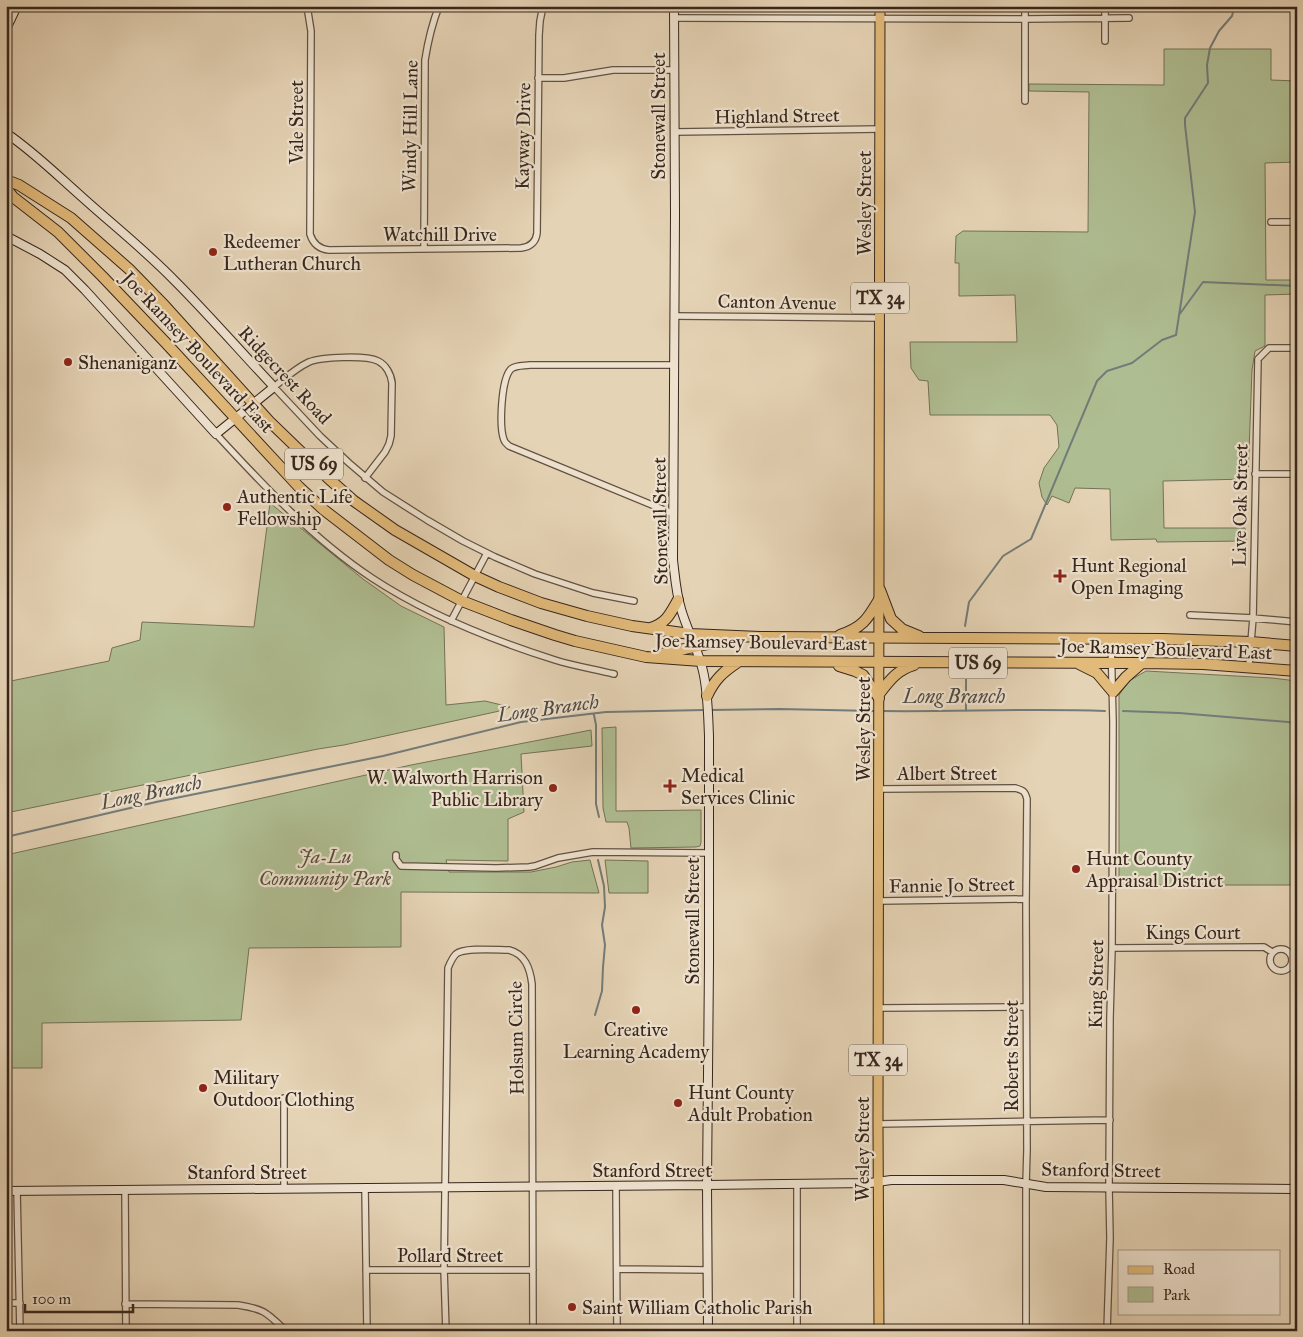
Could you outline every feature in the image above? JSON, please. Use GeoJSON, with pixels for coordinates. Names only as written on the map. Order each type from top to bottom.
{"type":"FeatureCollection","features":[{"type":"Feature","properties":{"kind":"highway","name":"Joe Ramsey Boulevard East"},"geometry":{"type":"LineString","coordinates":[[6,180],[19,185],[71,218],[128,269],[165,306],[269,421],[354,501],[395,530],[475,576],[541,603],[587,616],[648,628],[690,634],[738,637],[1112,638],[1251,642],[1297,646]]}},
{"type":"Feature","properties":{"kind":"highway","name":"Joe Ramsey Boulevard East"},"geometry":{"type":"LineString","coordinates":[[6,188],[13,197],[58,232],[102,276],[299,487],[324,510],[389,560],[413,575],[462,601],[511,620],[583,643],[646,656],[701,662],[1113,662],[1248,666],[1297,671]]}},
{"type":"Feature","properties":{"kind":"highway"},"geometry":{"type":"LineString","coordinates":[[831,637],[857,628],[868,617],[880,594]]}},
{"type":"Feature","properties":{"kind":"highway"},"geometry":{"type":"LineString","coordinates":[[880,594],[891,619],[902,629],[922,638]]}},
{"type":"Feature","properties":{"kind":"highway"},"geometry":{"type":"LineString","coordinates":[[648,628],[659,626],[678,600]]}},
{"type":"Feature","properties":{"kind":"highway"},"geometry":{"type":"LineString","coordinates":[[646,656],[738,637]]}},
{"type":"Feature","properties":{"kind":"highway"},"geometry":{"type":"LineString","coordinates":[[707,698],[713,684],[723,672],[738,662]]}},
{"type":"Feature","properties":{"kind":"highway"},"geometry":{"type":"LineString","coordinates":[[826,662],[864,675],[879,697],[890,680],[898,672],[920,662]]}},
{"type":"Feature","properties":{"kind":"highway"},"geometry":{"type":"LineString","coordinates":[[1076,663],[1097,673],[1113,692],[1142,663]]}},
{"type":"Feature","properties":{"kind":"main road","name":"Wesley Street"},"geometry":{"type":"LineString","coordinates":[[879,1331],[880,6]]}},
{"type":"Feature","properties":{"kind":"street"},"geometry":{"type":"LineString","coordinates":[[6,29],[17,6]]}},
{"type":"Feature","properties":{"kind":"street","name":"Vale Street"},"geometry":{"type":"LineString","coordinates":[[307,6],[311,31],[310,219],[312,239]]}},
{"type":"Feature","properties":{"kind":"street","name":"Windy Hill Lane"},"geometry":{"type":"LineString","coordinates":[[424,249],[425,60],[427,45],[439,6]]}},
{"type":"Feature","properties":{"kind":"street","name":"Kayway Drive"},"geometry":{"type":"LineString","coordinates":[[513,248],[531,245],[537,233],[539,26],[544,6]]}},
{"type":"Feature","properties":{"kind":"street","name":"Stonewall Street"},"geometry":{"type":"LineString","coordinates":[[674,6],[673,560],[678,600],[701,662],[706,682],[708,725],[708,1331]]}},
{"type":"Feature","properties":{"kind":"street"},"geometry":{"type":"LineString","coordinates":[[1025,6],[1025,101]]}},
{"type":"Feature","properties":{"kind":"street"},"geometry":{"type":"LineString","coordinates":[[1105,6],[1105,41]]}},
{"type":"Feature","properties":{"kind":"street"},"geometry":{"type":"LineString","coordinates":[[674,18],[1129,18]]}},
{"type":"Feature","properties":{"kind":"street"},"geometry":{"type":"LineString","coordinates":[[538,78],[570,77],[613,70],[674,70]]}},
{"type":"Feature","properties":{"kind":"street","name":"Highland Street"},"geometry":{"type":"LineString","coordinates":[[674,132],[880,129]]}},
{"type":"Feature","properties":{"kind":"street","name":"Ridgecrest Road"},"geometry":{"type":"LineString","coordinates":[[6,133],[55,172],[151,258],[176,282],[320,436],[383,492],[427,520],[486,553],[535,574],[593,593],[634,601]]}},
{"type":"Feature","properties":{"kind":"street"},"geometry":{"type":"LineString","coordinates":[[1270,222],[1297,222]]}},
{"type":"Feature","properties":{"kind":"street"},"geometry":{"type":"LineString","coordinates":[[6,236],[65,270],[284,506],[345,559],[372,579],[451,621],[484,636],[555,660],[614,674]]}},
{"type":"Feature","properties":{"kind":"street","name":"Watchill Drive"},"geometry":{"type":"LineString","coordinates":[[312,239],[322,249],[329,250],[513,248]]}},
{"type":"Feature","properties":{"kind":"street","name":"Canton Avenue"},"geometry":{"type":"LineString","coordinates":[[674,316],[880,318]]}},
{"type":"Feature","properties":{"kind":"street","name":"Live Oak Street"},"geometry":{"type":"LineString","coordinates":[[1248,666],[1253,618],[1258,359],[1269,348],[1297,348]]}},
{"type":"Feature","properties":{"kind":"street"},"geometry":{"type":"LineString","coordinates":[[216,434],[290,374],[308,362],[341,358],[372,359],[383,365],[391,376],[391,436],[385,452],[365,478]]}},
{"type":"Feature","properties":{"kind":"street"},"geometry":{"type":"LineString","coordinates":[[674,365],[530,365],[515,367],[506,378],[502,399],[503,438],[509,446],[674,514]]}},
{"type":"Feature","properties":{"kind":"street"},"geometry":{"type":"LineString","coordinates":[[1255,474],[1297,474]]}},
{"type":"Feature","properties":{"kind":"street"},"geometry":{"type":"LineString","coordinates":[[451,621],[486,553]]}},
{"type":"Feature","properties":{"kind":"street"},"geometry":{"type":"LineString","coordinates":[[1190,615],[1297,622]]}},
{"type":"Feature","properties":{"kind":"street","name":"King Street"},"geometry":{"type":"LineString","coordinates":[[1106,1331],[1110,1266],[1112,638]]}},
{"type":"Feature","properties":{"kind":"street","name":"Albert Street"},"geometry":{"type":"LineString","coordinates":[[879,789],[1015,788]]}},
{"type":"Feature","properties":{"kind":"street","name":"Roberts Street"},"geometry":{"type":"LineString","coordinates":[[1015,788],[1023,790],[1027,799],[1026,1331]]}},
{"type":"Feature","properties":{"kind":"street"},"geometry":{"type":"LineString","coordinates":[[396,855],[396,859],[401,866],[498,868],[535,866],[558,858],[593,852],[708,853]]}},
{"type":"Feature","properties":{"kind":"street","name":"Fannie Jo Street"},"geometry":{"type":"LineString","coordinates":[[879,901],[1026,899]]}},
{"type":"Feature","properties":{"kind":"street","name":"Kings Court"},"geometry":{"type":"LineString","coordinates":[[1112,948],[1264,947],[1272,952]]}},
{"type":"Feature","properties":{"kind":"street"},"geometry":{"type":"LineString","coordinates":[[1279,949],[1287,950],[1292,956],[1290,967],[1279,972],[1273,968],[1269,962],[1272,952],[1279,949]]}},
{"type":"Feature","properties":{"kind":"street","name":"Holsum Circle"},"geometry":{"type":"LineString","coordinates":[[446,1187],[448,968],[457,953],[464,950],[515,951],[526,961],[530,970],[532,984],[533,1187]]}},
{"type":"Feature","properties":{"kind":"street"},"geometry":{"type":"LineString","coordinates":[[879,1008],[1026,1007]]}},
{"type":"Feature","properties":{"kind":"street"},"geometry":{"type":"LineString","coordinates":[[284,1098],[284,1188]]}},
{"type":"Feature","properties":{"kind":"street"},"geometry":{"type":"LineString","coordinates":[[878,1124],[1110,1120]]}},
{"type":"Feature","properties":{"kind":"street","name":"Stanford Street"},"geometry":{"type":"LineString","coordinates":[[6,1190],[707,1186],[879,1182],[890,1180],[1004,1180],[1046,1187],[1297,1189]]}},
{"type":"Feature","properties":{"kind":"street"},"geometry":{"type":"LineString","coordinates":[[797,1184],[797,1331]]}},
{"type":"Feature","properties":{"kind":"street"},"geometry":{"type":"LineString","coordinates":[[616,1186],[618,1331]]}},
{"type":"Feature","properties":{"kind":"street"},"geometry":{"type":"LineString","coordinates":[[446,1187],[444,1269],[446,1331]]}},
{"type":"Feature","properties":{"kind":"street"},"geometry":{"type":"LineString","coordinates":[[533,1187],[533,1331]]}},
{"type":"Feature","properties":{"kind":"street"},"geometry":{"type":"LineString","coordinates":[[366,1188],[366,1331]]}},
{"type":"Feature","properties":{"kind":"street"},"geometry":{"type":"LineString","coordinates":[[17,1190],[20,1331]]}},
{"type":"Feature","properties":{"kind":"street"},"geometry":{"type":"LineString","coordinates":[[125,1190],[126,1331]]}},
{"type":"Feature","properties":{"kind":"street"},"geometry":{"type":"LineString","coordinates":[[617,1269],[708,1270]]}},
{"type":"Feature","properties":{"kind":"street","name":"Pollard Street"},"geometry":{"type":"LineString","coordinates":[[366,1270],[533,1270]]}},
{"type":"Feature","properties":{"kind":"street"},"geometry":{"type":"LineString","coordinates":[[6,1303],[20,1303]]}},
{"type":"Feature","properties":{"kind":"street"},"geometry":{"type":"LineString","coordinates":[[126,1304],[238,1305],[253,1307],[268,1314],[286,1331]]}},
{"type":"Feature","properties":{"kind":"green space"},"geometry":{"type":"Polygon","coordinates":[[[1164,49],[1271,49],[1271,80],[1297,81],[1297,162],[1265,163],[1266,280],[1297,280],[1297,294],[1265,295],[1265,346],[1255,351],[1252,370],[1248,479],[1163,481],[1164,528],[1245,528],[1246,541],[1157,542],[1156,539],[1111,540],[1110,489],[1075,488],[1069,503],[1052,496],[1047,505],[1042,497],[1039,483],[1044,468],[1059,447],[1057,425],[1050,415],[930,415],[928,381],[919,380],[911,368],[910,342],[1017,342],[1015,295],[959,296],[959,263],[955,263],[956,236],[963,231],[1088,232],[1089,92],[1029,91],[1029,84],[1164,85],[1164,49]]]}},
{"type":"Feature","properties":{"kind":"green space"},"geometry":{"type":"Polygon","coordinates":[[[270,503],[363,579],[401,606],[444,627],[446,705],[485,701],[510,707],[504,710],[344,745],[6,813],[6,682],[109,661],[112,648],[140,640],[142,622],[254,627],[270,503]]]}},
{"type":"Feature","properties":{"kind":"green space"},"geometry":{"type":"Polygon","coordinates":[[[1146,671],[1297,681],[1297,885],[1119,885],[1119,695],[1129,681],[1146,671]]]}},
{"type":"Feature","properties":{"kind":"green space"},"geometry":{"type":"Polygon","coordinates":[[[616,727],[616,811],[701,810],[700,846],[631,848],[627,822],[606,822],[603,808],[602,728],[616,727]]]}},
{"type":"Feature","properties":{"kind":"green space","name":"Ja-Lu Community Park"},"geometry":{"type":"Polygon","coordinates":[[[591,730],[592,746],[521,754],[524,812],[508,819],[508,861],[446,860],[449,872],[531,872],[572,862],[590,860],[599,893],[401,892],[401,947],[249,948],[241,1020],[42,1023],[42,1068],[6,1068],[6,855],[411,765],[591,730]]]}},
{"type":"Feature","properties":{"kind":"green space"},"geometry":{"type":"Polygon","coordinates":[[[605,860],[648,861],[648,893],[609,893],[605,860]]]}},
{"type":"Feature","properties":{"kind":"waterway"},"geometry":{"type":"LineString","coordinates":[[965,626],[969,602],[1003,556],[1031,539],[1097,381],[1107,371],[1132,363],[1162,340],[1176,335],[1195,212],[1185,118],[1208,83],[1207,65],[1210,48],[1219,31],[1232,16],[1233,12]]}},
{"type":"Feature","properties":{"kind":"waterway"},"geometry":{"type":"LineString","coordinates":[[1179,315],[1203,282],[1297,286]]}},
{"type":"Feature","properties":{"kind":"waterway"},"geometry":{"type":"LineString","coordinates":[[966,676],[966,711]]}},
{"type":"Feature","properties":{"kind":"waterway","name":"Long Branch"},"geometry":{"type":"LineString","coordinates":[[6,837],[156,802],[383,756],[521,722],[606,712],[705,710]]}},
{"type":"Feature","properties":{"kind":"waterway","name":"Long Branch"},"geometry":{"type":"LineString","coordinates":[[710,710],[875,711]]}},
{"type":"Feature","properties":{"kind":"waterway","name":"Long Branch"},"geometry":{"type":"LineString","coordinates":[[882,711],[1105,711]]}},
{"type":"Feature","properties":{"kind":"waterway","name":"Long Branch"},"geometry":{"type":"LineString","coordinates":[[1123,711],[1179,713],[1297,724]]}},
{"type":"Feature","properties":{"kind":"waterway"},"geometry":{"type":"LineString","coordinates":[[594,715],[596,725],[596,804],[599,817]]}},
{"type":"Feature","properties":{"kind":"waterway"},"geometry":{"type":"LineString","coordinates":[[595,1015],[602,991],[605,945],[602,925],[605,907],[604,886],[598,860]]}},
{"type":"Feature","properties":{"kind":"place","name":"Redeemer Lutheran Church"},"geometry":{"type":"Point","coordinates":[213,252]}},
{"type":"Feature","properties":{"kind":"place","name":"Shenaniganz"},"geometry":{"type":"Point","coordinates":[68,362]}},
{"type":"Feature","properties":{"kind":"place","name":"Authentic Life Fellowship"},"geometry":{"type":"Point","coordinates":[227,507]}},
{"type":"Feature","properties":{"kind":"place","name":"Hunt Regional Open Imaging"},"geometry":{"type":"Point","coordinates":[1060,576]}},
{"type":"Feature","properties":{"kind":"place","name":"Medical Services Clinic"},"geometry":{"type":"Point","coordinates":[670,786]}},
{"type":"Feature","properties":{"kind":"place","name":"W. Walworth Harrison Public Library"},"geometry":{"type":"Point","coordinates":[553,788]}},
{"type":"Feature","properties":{"kind":"place","name":"Hunt County Appraisal District"},"geometry":{"type":"Point","coordinates":[1076,869]}},
{"type":"Feature","properties":{"kind":"place","name":"Creative Learning Academy"},"geometry":{"type":"Point","coordinates":[636,1010]}},
{"type":"Feature","properties":{"kind":"place","name":"Military Outdoor Clothing"},"geometry":{"type":"Point","coordinates":[203,1088]}},
{"type":"Feature","properties":{"kind":"place","name":"Hunt County Adult Probation"},"geometry":{"type":"Point","coordinates":[678,1103]}},
{"type":"Feature","properties":{"kind":"place","name":"Saint William Catholic Parish"},"geometry":{"type":"Point","coordinates":[572,1307]}}]}
